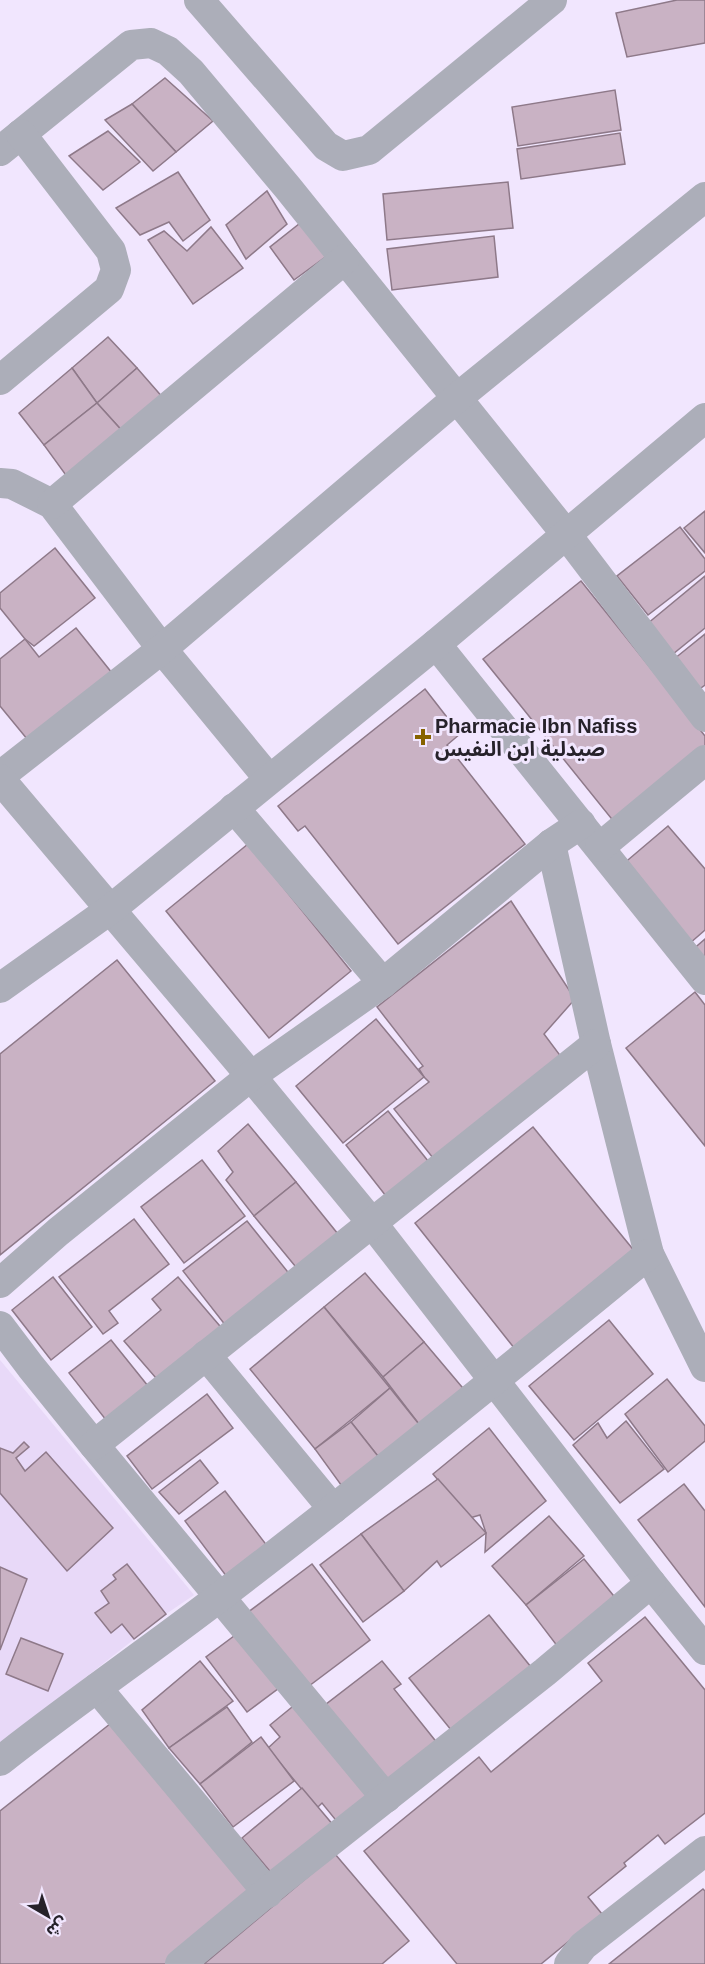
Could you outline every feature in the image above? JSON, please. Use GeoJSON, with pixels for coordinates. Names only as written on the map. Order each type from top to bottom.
{"type":"FeatureCollection","features":[{"type":"Feature","properties":{"kind":"street"},"geometry":{"type":"LineString","coordinates":[[199,0],[326,146],[343,156],[369,150],[552,0]]}},
{"type":"Feature","properties":{"kind":"street"},"geometry":{"type":"LineString","coordinates":[[0,380],[109,289],[116,270],[111,251],[10,143],[131,45],[151,43],[168,51],[190,72],[345,259],[566,534],[705,717]]}},
{"type":"Feature","properties":{"kind":"street"},"geometry":{"type":"LineString","coordinates":[[705,197],[457,398],[162,649],[0,778],[372,1223],[705,1650]]}},
{"type":"Feature","properties":{"kind":"street"},"geometry":{"type":"LineString","coordinates":[[52,504],[345,259]]}},
{"type":"Feature","properties":{"kind":"street"},"geometry":{"type":"LineString","coordinates":[[0,988],[111,909],[436,644],[705,418]]}},
{"type":"Feature","properties":{"kind":"street"},"geometry":{"type":"LineString","coordinates":[[0,483],[12,484],[52,504],[162,649],[269,779]]}},
{"type":"Feature","properties":{"kind":"street"},"geometry":{"type":"LineString","coordinates":[[436,644],[705,980]]}},
{"type":"Feature","properties":{"kind":"street"},"geometry":{"type":"LineString","coordinates":[[600,847],[705,760]]}},
{"type":"Feature","properties":{"kind":"street"},"geometry":{"type":"LineString","coordinates":[[234,808],[383,983]]}},
{"type":"Feature","properties":{"kind":"street"},"geometry":{"type":"LineString","coordinates":[[0,1283],[58,1232],[251,1076],[383,983],[551,844],[581,824]]}},
{"type":"Feature","properties":{"kind":"street"},"geometry":{"type":"LineString","coordinates":[[551,844],[596,1044],[649,1254],[703,1354]]}},
{"type":"Feature","properties":{"kind":"street"},"geometry":{"type":"LineString","coordinates":[[94,1445],[596,1044]]}},
{"type":"Feature","properties":{"kind":"street"},"geometry":{"type":"LineString","coordinates":[[0,1761],[333,1509],[494,1382],[649,1254]]}},
{"type":"Feature","properties":{"kind":"street"},"geometry":{"type":"LineString","coordinates":[[1,1330],[386,1798]]}},
{"type":"Feature","properties":{"kind":"street"},"geometry":{"type":"LineString","coordinates":[[207,1355],[333,1509]]}},
{"type":"Feature","properties":{"kind":"street"},"geometry":{"type":"LineString","coordinates":[[180,1964],[545,1672],[651,1583]]}},
{"type":"Feature","properties":{"kind":"street"},"geometry":{"type":"LineString","coordinates":[[97,1688],[268,1893]]}},
{"type":"Feature","properties":{"kind":"street"},"geometry":{"type":"LineString","coordinates":[[569,1964],[583,1947],[705,1851]]}},
{"type":"Feature","properties":{"kind":"shaded area"},"geometry":{"type":"Polygon","coordinates":[[[0,1360],[194,1595],[166,1614],[0,1745],[0,1360]]]}},
{"type":"Feature","properties":{"kind":"building"},"geometry":{"type":"Polygon","coordinates":[[[677,0],[705,0],[705,43],[627,57],[616,13],[677,0]]]}},
{"type":"Feature","properties":{"kind":"building"},"geometry":{"type":"Polygon","coordinates":[[[165,78],[213,121],[176,152],[132,104],[165,78]]]}},
{"type":"Feature","properties":{"kind":"building"},"geometry":{"type":"Polygon","coordinates":[[[615,90],[621,130],[518,146],[512,107],[615,90]]]}},
{"type":"Feature","properties":{"kind":"building"},"geometry":{"type":"Polygon","coordinates":[[[132,104],[176,152],[153,171],[105,120],[132,104]]]}},
{"type":"Feature","properties":{"kind":"building"},"geometry":{"type":"Polygon","coordinates":[[[108,131],[140,162],[103,190],[69,156],[108,131]]]}},
{"type":"Feature","properties":{"kind":"building"},"geometry":{"type":"Polygon","coordinates":[[[620,133],[625,164],[521,179],[517,149],[620,133]]]}},
{"type":"Feature","properties":{"kind":"building"},"geometry":{"type":"Polygon","coordinates":[[[178,172],[210,220],[183,241],[169,222],[140,235],[116,208],[178,172]]]}},
{"type":"Feature","properties":{"kind":"building"},"geometry":{"type":"Polygon","coordinates":[[[508,182],[513,228],[387,240],[383,194],[508,182]]]}},
{"type":"Feature","properties":{"kind":"building"},"geometry":{"type":"Polygon","coordinates":[[[267,191],[287,224],[246,259],[226,225],[267,191]]]}},
{"type":"Feature","properties":{"kind":"building"},"geometry":{"type":"Polygon","coordinates":[[[304,220],[331,253],[294,280],[270,247],[304,220]]]}},
{"type":"Feature","properties":{"kind":"building"},"geometry":{"type":"Polygon","coordinates":[[[211,227],[243,268],[193,304],[148,240],[164,231],[187,251],[211,227]]]}},
{"type":"Feature","properties":{"kind":"building"},"geometry":{"type":"Polygon","coordinates":[[[494,236],[498,277],[392,290],[387,249],[494,236]]]}},
{"type":"Feature","properties":{"kind":"building"},"geometry":{"type":"Polygon","coordinates":[[[108,337],[137,368],[97,403],[72,368],[108,337]]]}},
{"type":"Feature","properties":{"kind":"building"},"geometry":{"type":"Polygon","coordinates":[[[72,368],[97,403],[44,445],[19,413],[72,368]]]}},
{"type":"Feature","properties":{"kind":"building"},"geometry":{"type":"Polygon","coordinates":[[[137,368],[164,399],[125,434],[97,403],[137,368]]]}},
{"type":"Feature","properties":{"kind":"building"},"geometry":{"type":"Polygon","coordinates":[[[97,403],[125,434],[68,478],[44,445],[97,403]]]}},
{"type":"Feature","properties":{"kind":"building"},"geometry":{"type":"Polygon","coordinates":[[[705,511],[705,553],[684,528],[705,511]]]}},
{"type":"Feature","properties":{"kind":"building"},"geometry":{"type":"Polygon","coordinates":[[[680,527],[705,559],[705,571],[648,615],[617,576],[680,527]]]}},
{"type":"Feature","properties":{"kind":"building"},"geometry":{"type":"Polygon","coordinates":[[[55,548],[95,598],[34,646],[25,639],[0,608],[0,593],[55,548]]]}},
{"type":"Feature","properties":{"kind":"building"},"geometry":{"type":"Polygon","coordinates":[[[705,576],[705,628],[673,654],[647,624],[705,576]]]}},
{"type":"Feature","properties":{"kind":"building"},"geometry":{"type":"Polygon","coordinates":[[[581,581],[705,736],[705,755],[619,828],[483,659],[581,581]]]}},
{"type":"Feature","properties":{"kind":"building"},"geometry":{"type":"Polygon","coordinates":[[[76,628],[116,678],[32,745],[0,706],[0,659],[25,639],[39,657],[76,628]]]}},
{"type":"Feature","properties":{"kind":"building"},"geometry":{"type":"Polygon","coordinates":[[[705,634],[705,685],[698,690],[674,659],[705,634]]]}},
{"type":"Feature","properties":{"kind":"building"},"geometry":{"type":"Polygon","coordinates":[[[425,689],[460,734],[447,745],[525,844],[398,944],[305,826],[298,831],[278,806],[425,689]]]}},
{"type":"Feature","properties":{"kind":"building"},"geometry":{"type":"Polygon","coordinates":[[[668,826],[705,869],[705,930],[689,944],[622,865],[668,826]]]}},
{"type":"Feature","properties":{"kind":"building"},"geometry":{"type":"Polygon","coordinates":[[[248,844],[351,971],[269,1038],[166,911],[248,844]]]}},
{"type":"Feature","properties":{"kind":"building"},"geometry":{"type":"Polygon","coordinates":[[[511,901],[575,999],[544,1034],[565,1062],[437,1163],[394,1109],[429,1082],[419,1069],[423,1066],[377,1007],[511,901]]]}},
{"type":"Feature","properties":{"kind":"building"},"geometry":{"type":"Polygon","coordinates":[[[705,939],[705,968],[691,951],[705,939]]]}},
{"type":"Feature","properties":{"kind":"building"},"geometry":{"type":"Polygon","coordinates":[[[117,960],[215,1081],[0,1255],[0,1054],[117,960]]]}},
{"type":"Feature","properties":{"kind":"building"},"geometry":{"type":"Polygon","coordinates":[[[695,992],[705,1005],[705,1146],[626,1048],[695,992]]]}},
{"type":"Feature","properties":{"kind":"building"},"geometry":{"type":"Polygon","coordinates":[[[376,1019],[424,1077],[343,1143],[296,1086],[376,1019]]]}},
{"type":"Feature","properties":{"kind":"building"},"geometry":{"type":"Polygon","coordinates":[[[388,1111],[436,1171],[393,1205],[346,1145],[388,1111]]]}},
{"type":"Feature","properties":{"kind":"building"},"geometry":{"type":"Polygon","coordinates":[[[248,1124],[296,1182],[254,1216],[226,1180],[233,1172],[218,1151],[248,1124]]]}},
{"type":"Feature","properties":{"kind":"building"},"geometry":{"type":"Polygon","coordinates":[[[533,1127],[636,1253],[515,1349],[415,1223],[533,1127]]]}},
{"type":"Feature","properties":{"kind":"building"},"geometry":{"type":"Polygon","coordinates":[[[202,1160],[245,1216],[184,1263],[141,1207],[202,1160]]]}},
{"type":"Feature","properties":{"kind":"building"},"geometry":{"type":"Polygon","coordinates":[[[296,1182],[342,1239],[300,1272],[254,1216],[296,1182]]]}},
{"type":"Feature","properties":{"kind":"building"},"geometry":{"type":"Polygon","coordinates":[[[134,1219],[169,1264],[109,1311],[118,1323],[103,1334],[59,1277],[134,1219]]]}},
{"type":"Feature","properties":{"kind":"building"},"geometry":{"type":"Polygon","coordinates":[[[247,1221],[291,1276],[226,1326],[183,1271],[247,1221]]]}},
{"type":"Feature","properties":{"kind":"building"},"geometry":{"type":"Polygon","coordinates":[[[365,1273],[424,1342],[383,1377],[324,1307],[365,1273]]]}},
{"type":"Feature","properties":{"kind":"building"},"geometry":{"type":"Polygon","coordinates":[[[53,1277],[92,1327],[51,1360],[12,1310],[53,1277]]]}},
{"type":"Feature","properties":{"kind":"building"},"geometry":{"type":"Polygon","coordinates":[[[178,1277],[225,1332],[162,1385],[124,1341],[161,1310],[152,1299],[178,1277]]]}},
{"type":"Feature","properties":{"kind":"building"},"geometry":{"type":"Polygon","coordinates":[[[324,1307],[390,1388],[315,1449],[250,1369],[324,1307]]]}},
{"type":"Feature","properties":{"kind":"building"},"geometry":{"type":"Polygon","coordinates":[[[609,1320],[653,1374],[574,1440],[529,1386],[609,1320]]]}},
{"type":"Feature","properties":{"kind":"building"},"geometry":{"type":"Polygon","coordinates":[[[111,1340],[152,1391],[110,1425],[69,1373],[111,1340]]]}},
{"type":"Feature","properties":{"kind":"building"},"geometry":{"type":"Polygon","coordinates":[[[424,1342],[467,1393],[422,1428],[383,1377],[424,1342]]]}},
{"type":"Feature","properties":{"kind":"building"},"geometry":{"type":"Polygon","coordinates":[[[667,1379],[705,1426],[705,1441],[668,1472],[625,1414],[667,1379]]]}},
{"type":"Feature","properties":{"kind":"building"},"geometry":{"type":"Polygon","coordinates":[[[390,1388],[422,1428],[381,1460],[351,1422],[390,1388]]]}},
{"type":"Feature","properties":{"kind":"building"},"geometry":{"type":"Polygon","coordinates":[[[207,1394],[233,1428],[152,1489],[127,1456],[207,1394]]]}},
{"type":"Feature","properties":{"kind":"building"},"geometry":{"type":"Polygon","coordinates":[[[626,1421],[664,1469],[620,1503],[573,1445],[598,1423],[607,1438],[626,1421]]]}},
{"type":"Feature","properties":{"kind":"building"},"geometry":{"type":"Polygon","coordinates":[[[351,1422],[381,1460],[344,1489],[315,1449],[351,1422]]]}},
{"type":"Feature","properties":{"kind":"building"},"geometry":{"type":"Polygon","coordinates":[[[489,1428],[546,1501],[485,1552],[486,1533],[480,1515],[470,1518],[433,1474],[489,1428]]]}},
{"type":"Feature","properties":{"kind":"building"},"geometry":{"type":"Polygon","coordinates":[[[24,1442],[29,1447],[16,1458],[25,1471],[46,1452],[113,1528],[67,1571],[0,1493],[0,1448],[13,1453],[24,1442]]]}},
{"type":"Feature","properties":{"kind":"building"},"geometry":{"type":"Polygon","coordinates":[[[200,1460],[218,1483],[179,1514],[159,1492],[200,1460]]]}},
{"type":"Feature","properties":{"kind":"building"},"geometry":{"type":"Polygon","coordinates":[[[438,1479],[486,1533],[441,1567],[437,1561],[404,1591],[361,1534],[438,1479]]]}},
{"type":"Feature","properties":{"kind":"building"},"geometry":{"type":"Polygon","coordinates":[[[684,1484],[705,1511],[705,1607],[638,1520],[684,1484]]]}},
{"type":"Feature","properties":{"kind":"building"},"geometry":{"type":"Polygon","coordinates":[[[225,1491],[268,1547],[227,1577],[185,1521],[225,1491]]]}},
{"type":"Feature","properties":{"kind":"building"},"geometry":{"type":"Polygon","coordinates":[[[549,1516],[584,1556],[526,1605],[492,1566],[549,1516]]]}},
{"type":"Feature","properties":{"kind":"building"},"geometry":{"type":"Polygon","coordinates":[[[361,1534],[404,1591],[363,1622],[320,1565],[361,1534]]]}},
{"type":"Feature","properties":{"kind":"building"},"geometry":{"type":"Polygon","coordinates":[[[584,1559],[617,1600],[558,1647],[526,1605],[584,1559]]]}},
{"type":"Feature","properties":{"kind":"building"},"geometry":{"type":"Polygon","coordinates":[[[127,1564],[166,1614],[134,1639],[122,1624],[111,1633],[95,1613],[109,1603],[101,1591],[116,1579],[113,1575],[127,1564]]]}},
{"type":"Feature","properties":{"kind":"building"},"geometry":{"type":"Polygon","coordinates":[[[312,1564],[370,1640],[305,1689],[247,1613],[312,1564]]]}},
{"type":"Feature","properties":{"kind":"building"},"geometry":{"type":"Polygon","coordinates":[[[0,1567],[27,1579],[0,1650],[0,1567]]]}},
{"type":"Feature","properties":{"kind":"building"},"geometry":{"type":"Polygon","coordinates":[[[489,1615],[535,1672],[456,1736],[409,1678],[489,1615]]]}},
{"type":"Feature","properties":{"kind":"building"},"geometry":{"type":"Polygon","coordinates":[[[645,1617],[705,1690],[705,1813],[665,1844],[658,1835],[624,1863],[626,1866],[588,1897],[602,1914],[541,1964],[457,1964],[364,1851],[479,1757],[491,1772],[602,1681],[588,1663],[645,1617]]]}},
{"type":"Feature","properties":{"kind":"building"},"geometry":{"type":"Polygon","coordinates":[[[238,1633],[279,1688],[247,1712],[206,1657],[238,1633]]]}},
{"type":"Feature","properties":{"kind":"building"},"geometry":{"type":"Polygon","coordinates":[[[21,1638],[63,1654],[48,1691],[6,1674],[21,1638]]]}},
{"type":"Feature","properties":{"kind":"building"},"geometry":{"type":"Polygon","coordinates":[[[200,1661],[233,1701],[169,1748],[142,1710],[200,1661]]]}},
{"type":"Feature","properties":{"kind":"building"},"geometry":{"type":"Polygon","coordinates":[[[382,1661],[401,1684],[394,1689],[438,1744],[388,1784],[325,1705],[382,1661]]]}},
{"type":"Feature","properties":{"kind":"building"},"geometry":{"type":"Polygon","coordinates":[[[297,1703],[374,1796],[339,1824],[322,1803],[317,1808],[268,1748],[280,1737],[270,1725],[297,1703]]]}},
{"type":"Feature","properties":{"kind":"building"},"geometry":{"type":"Polygon","coordinates":[[[227,1707],[252,1742],[200,1784],[169,1748],[227,1707]]]}},
{"type":"Feature","properties":{"kind":"building"},"geometry":{"type":"Polygon","coordinates":[[[115,1720],[254,1896],[168,1964],[0,1964],[0,1811],[115,1720]]]}},
{"type":"Feature","properties":{"kind":"building"},"geometry":{"type":"Polygon","coordinates":[[[261,1737],[294,1781],[233,1827],[200,1784],[261,1737]]]}},
{"type":"Feature","properties":{"kind":"building"},"geometry":{"type":"Polygon","coordinates":[[[302,1788],[339,1832],[279,1882],[242,1838],[302,1788]]]}},
{"type":"Feature","properties":{"kind":"building"},"geometry":{"type":"Polygon","coordinates":[[[335,1854],[409,1941],[382,1964],[204,1964],[335,1854]]]}},
{"type":"Feature","properties":{"kind":"building"},"geometry":{"type":"Polygon","coordinates":[[[703,1889],[705,1891],[705,1964],[609,1964],[703,1889]]]}},
{"type":"Feature","properties":{"kind":"place","name":"Pharmacie Ibn Nafiss صيدلية ابن النفيس"},"geometry":{"type":"Point","coordinates":[423,737]}}]}
